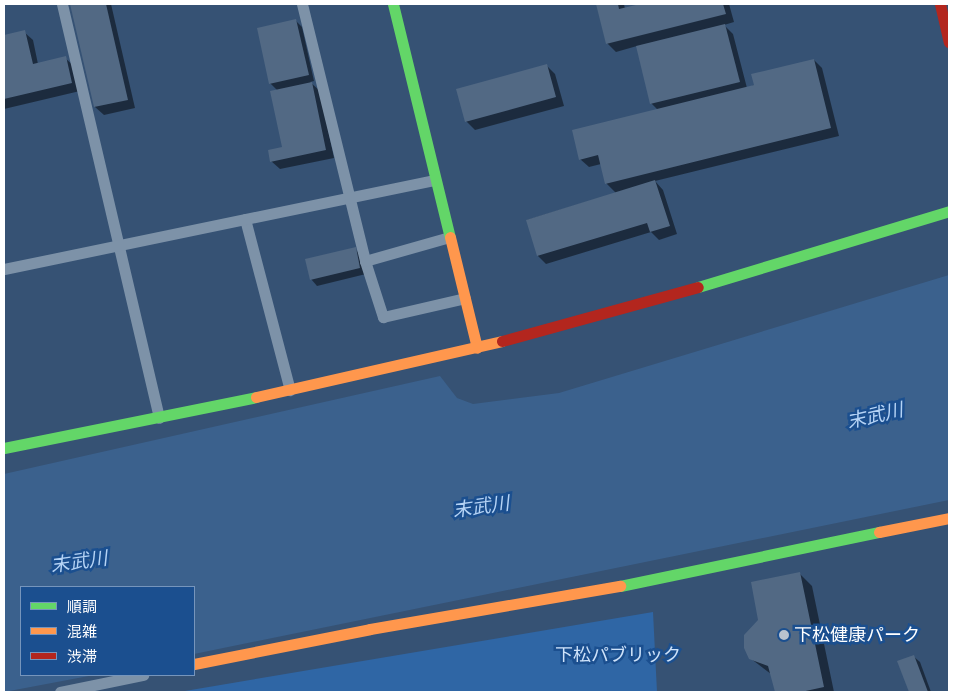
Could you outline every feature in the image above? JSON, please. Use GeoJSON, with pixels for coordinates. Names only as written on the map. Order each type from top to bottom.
{"type":"FeatureCollection","features":[{"type":"Feature","properties":{"kind":"street"},"geometry":{"type":"LineString","coordinates":[[62,4],[159,418]]}},
{"type":"Feature","properties":{"kind":"street"},"geometry":{"type":"LineString","coordinates":[[302,4],[365,261],[383,317],[465,298]]}},
{"type":"Feature","properties":{"kind":"street"},"geometry":{"type":"LineString","coordinates":[[392,4],[477,348]]}},
{"type":"Feature","properties":{"kind":"street"},"geometry":{"type":"LineString","coordinates":[[940,4],[949,42]]}},
{"type":"Feature","properties":{"kind":"street"},"geometry":{"type":"LineString","coordinates":[[4,268],[435,180]]}},
{"type":"Feature","properties":{"kind":"street"},"geometry":{"type":"LineString","coordinates":[[4,448],[159,418],[477,348],[748,273],[949,211]]}},
{"type":"Feature","properties":{"kind":"street"},"geometry":{"type":"LineString","coordinates":[[244,219],[290,390]]}},
{"type":"Feature","properties":{"kind":"street"},"geometry":{"type":"LineString","coordinates":[[365,261],[449,237]]}},
{"type":"Feature","properties":{"kind":"street"},"geometry":{"type":"LineString","coordinates":[[195,664],[370,629],[568,597],[949,518]]}},
{"type":"Feature","properties":{"kind":"street"},"geometry":{"type":"LineString","coordinates":[[60,692],[138,676]]}},
{"type":"Feature","properties":{"kind":"green space","name":"下松パブリック"},"geometry":{"type":"Polygon","coordinates":[[[653,612],[657,692],[179,692],[653,612]]]}},
{"type":"Feature","properties":{"kind":"water","name":"末武川"},"geometry":{"type":"Polygon","coordinates":[[[949,275],[949,500],[195,654],[195,586],[20,586],[20,676],[89,676],[4,692],[4,474],[440,376],[457,398],[473,404],[559,393],[949,275]]]}},
{"type":"Feature","properties":{"kind":"building"},"geometry":{"type":"Polygon","coordinates":[[[70,4],[106,4],[128,100],[94,107],[70,4]]]}},
{"type":"Feature","properties":{"kind":"building"},"geometry":{"type":"Polygon","coordinates":[[[596,4],[618,4],[619,9],[640,4],[723,4],[726,14],[606,44],[596,4]]]}},
{"type":"Feature","properties":{"kind":"building"},"geometry":{"type":"Polygon","coordinates":[[[296,19],[309,75],[269,84],[257,28],[296,19]]]}},
{"type":"Feature","properties":{"kind":"building"},"geometry":{"type":"Polygon","coordinates":[[[725,24],[740,82],[650,104],[636,46],[725,24]]]}},
{"type":"Feature","properties":{"kind":"building"},"geometry":{"type":"Polygon","coordinates":[[[25,30],[33,64],[66,56],[72,83],[4,99],[4,35],[25,30]]]}},
{"type":"Feature","properties":{"kind":"building"},"geometry":{"type":"Polygon","coordinates":[[[814,59],[831,128],[605,184],[598,155],[579,160],[572,130],[754,85],[751,74],[814,59]]]}},
{"type":"Feature","properties":{"kind":"building"},"geometry":{"type":"Polygon","coordinates":[[[547,64],[556,97],[465,122],[456,89],[547,64]]]}},
{"type":"Feature","properties":{"kind":"building"},"geometry":{"type":"Polygon","coordinates":[[[312,82],[326,150],[270,162],[268,150],[282,147],[270,91],[312,82]]]}},
{"type":"Feature","properties":{"kind":"building"},"geometry":{"type":"Polygon","coordinates":[[[655,180],[670,226],[650,232],[647,223],[537,256],[526,220],[655,180]]]}},
{"type":"Feature","properties":{"kind":"building"},"geometry":{"type":"Polygon","coordinates":[[[356,247],[360,268],[310,280],[305,259],[356,247]]]}},
{"type":"Feature","properties":{"kind":"building"},"geometry":{"type":"Polygon","coordinates":[[[800,572],[824,687],[801,692],[775,692],[768,666],[749,659],[744,648],[744,635],[758,620],[751,582],[800,572]]]}},
{"type":"Feature","properties":{"kind":"building"},"geometry":{"type":"Polygon","coordinates":[[[914,655],[928,692],[909,692],[897,661],[914,655]]]}},
{"type":"Feature","properties":{"kind":"traffic: fast"},"geometry":{"type":"LineString","coordinates":[[393,4],[450,237]]}},
{"type":"Feature","properties":{"kind":"traffic: fast"},"geometry":{"type":"LineString","coordinates":[[698,287],[949,211]]}},
{"type":"Feature","properties":{"kind":"traffic: fast"},"geometry":{"type":"LineString","coordinates":[[4,448],[256,397]]}},
{"type":"Feature","properties":{"kind":"traffic: fast"},"geometry":{"type":"LineString","coordinates":[[620,586],[879,532]]}},
{"type":"Feature","properties":{"kind":"traffic: slow"},"geometry":{"type":"LineString","coordinates":[[450,237],[477,348]]}},
{"type":"Feature","properties":{"kind":"traffic: slow"},"geometry":{"type":"LineString","coordinates":[[256,397],[502,341]]}},
{"type":"Feature","properties":{"kind":"traffic: slow"},"geometry":{"type":"LineString","coordinates":[[879,532],[949,518]]}},
{"type":"Feature","properties":{"kind":"traffic: slow"},"geometry":{"type":"LineString","coordinates":[[195,664],[370,629],[620,586]]}},
{"type":"Feature","properties":{"kind":"traffic: jam"},"geometry":{"type":"LineString","coordinates":[[940,4],[949,42]]}},
{"type":"Feature","properties":{"kind":"traffic: jam"},"geometry":{"type":"LineString","coordinates":[[502,341],[698,287]]}},
{"type":"Feature","properties":{"kind":"place","name":"下松健康パーク"},"geometry":{"type":"Point","coordinates":[784,635]}}]}
